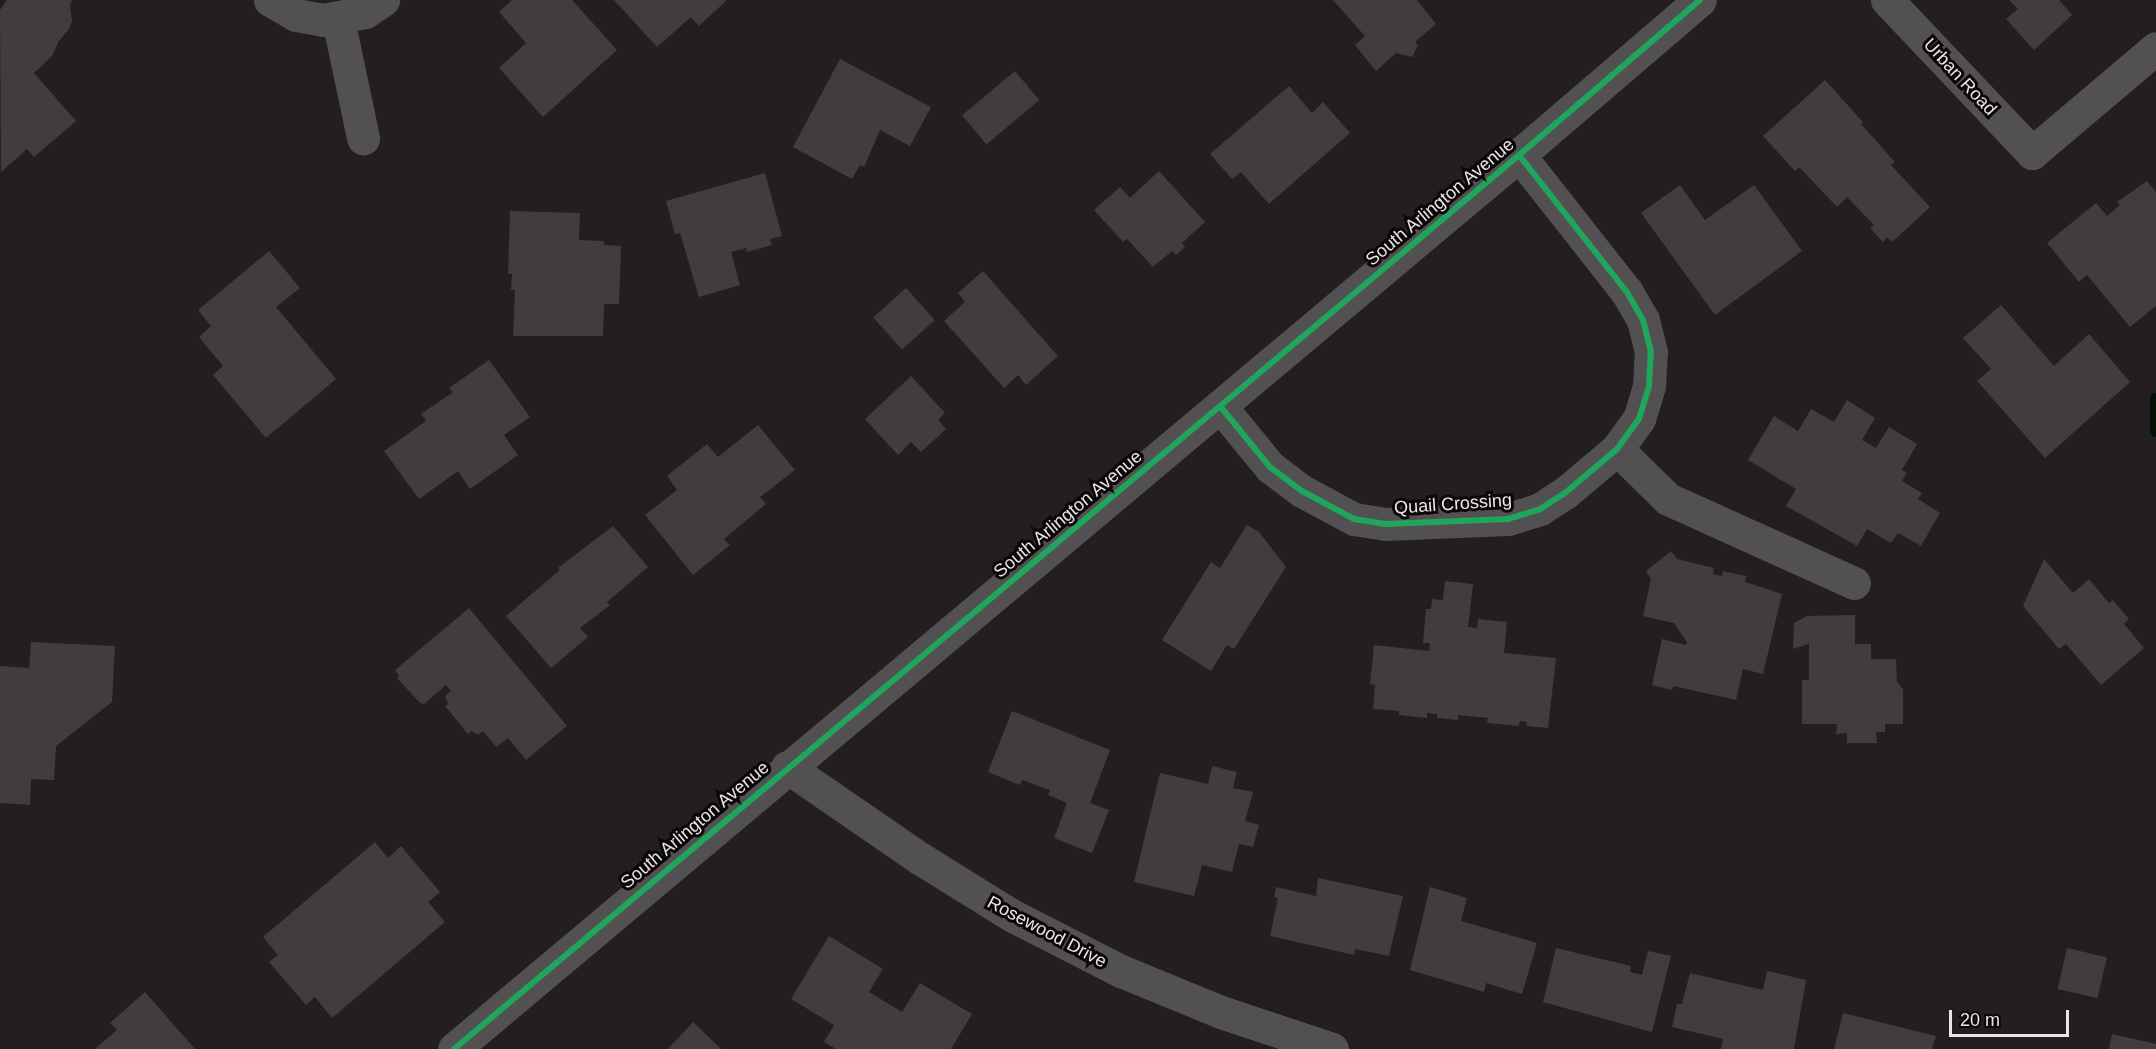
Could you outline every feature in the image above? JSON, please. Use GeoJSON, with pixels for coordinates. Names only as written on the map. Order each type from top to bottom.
{"type":"FeatureCollection","features":[{"type":"Feature","properties":{"kind":"street"},"geometry":{"type":"LineString","coordinates":[[270,0],[297,15],[338,19],[365,12],[383,0]]}},
{"type":"Feature","properties":{"kind":"street","name":"South Arlington Avenue"},"geometry":{"type":"LineString","coordinates":[[454,1049],[787,767],[1221,406],[1700,0]]}},
{"type":"Feature","properties":{"kind":"street","name":"Urban Road"},"geometry":{"type":"LineString","coordinates":[[1887,0],[2032,153],[2156,48]]}},
{"type":"Feature","properties":{"kind":"street"},"geometry":{"type":"LineString","coordinates":[[338,19],[363,138]]}},
{"type":"Feature","properties":{"kind":"street","name":"Quail Crossing"},"geometry":{"type":"LineString","coordinates":[[1221,406],[1270,467],[1302,490],[1354,519],[1386,524],[1508,519],[1548,504],[1617,449],[1639,419],[1650,386],[1651,352],[1643,320],[1626,291],[1519,155]]}},
{"type":"Feature","properties":{"kind":"street"},"geometry":{"type":"LineString","coordinates":[[1617,449],[1668,499],[1854,583]]}},
{"type":"Feature","properties":{"kind":"street","name":"Rosewood Drive"},"geometry":{"type":"LineString","coordinates":[[787,767],[903,848],[1013,916],[1121,971],[1221,1012],[1332,1049]]}},
{"type":"Feature","properties":{"kind":"building"},"geometry":{"type":"Polygon","coordinates":[[[7,0],[72,0],[70,5],[72,21],[69,29],[59,41],[52,56],[34,73],[76,121],[34,157],[27,149],[1,172],[0,10],[7,0]]]}},
{"type":"Feature","properties":{"kind":"building"},"geometry":{"type":"Polygon","coordinates":[[[512,0],[572,0],[617,50],[543,117],[499,68],[526,43],[499,12],[512,0]]]}},
{"type":"Feature","properties":{"kind":"building"},"geometry":{"type":"Polygon","coordinates":[[[614,0],[727,0],[699,26],[691,17],[657,47],[614,0]]]}},
{"type":"Feature","properties":{"kind":"building"},"geometry":{"type":"Polygon","coordinates":[[[1333,0],[1417,0],[1436,24],[1415,42],[1418,45],[1412,57],[1396,53],[1376,71],[1355,45],[1365,36],[1333,0]]]}},
{"type":"Feature","properties":{"kind":"building"},"geometry":{"type":"Polygon","coordinates":[[[2009,0],[2059,0],[2072,15],[2034,50],[2006,19],[2018,9],[2009,0]]]}},
{"type":"Feature","properties":{"kind":"building"},"geometry":{"type":"Polygon","coordinates":[[[840,59],[931,107],[910,146],[880,130],[864,167],[860,165],[852,179],[793,147],[840,59]]]}},
{"type":"Feature","properties":{"kind":"building"},"geometry":{"type":"Polygon","coordinates":[[[1015,71],[1039,100],[987,144],[962,115],[1015,71]]]}},
{"type":"Feature","properties":{"kind":"building"},"geometry":{"type":"Polygon","coordinates":[[[1825,80],[1895,162],[1891,165],[1930,207],[1892,242],[1887,237],[1883,242],[1870,228],[1874,225],[1847,197],[1837,207],[1799,167],[1795,171],[1763,136],[1825,80]]]}},
{"type":"Feature","properties":{"kind":"building"},"geometry":{"type":"Polygon","coordinates":[[[1289,86],[1312,113],[1323,102],[1350,133],[1269,204],[1241,172],[1232,179],[1210,154],[1289,86]]]}},
{"type":"Feature","properties":{"kind":"building"},"geometry":{"type":"Polygon","coordinates":[[[1159,171],[1205,222],[1182,243],[1185,247],[1176,255],[1172,251],[1153,267],[1127,239],[1123,242],[1094,210],[1120,187],[1130,198],[1159,171]]]}},
{"type":"Feature","properties":{"kind":"building"},"geometry":{"type":"Polygon","coordinates":[[[765,173],[782,236],[770,239],[772,245],[747,252],[746,248],[731,252],[740,285],[699,297],[680,233],[675,234],[666,201],[765,173]]]}},
{"type":"Feature","properties":{"kind":"building"},"geometry":{"type":"Polygon","coordinates":[[[2147,181],[2156,192],[2156,306],[2130,327],[2087,275],[2079,282],[2047,243],[2096,203],[2107,216],[2120,205],[2117,202],[2147,181]]]}},
{"type":"Feature","properties":{"kind":"building"},"geometry":{"type":"Polygon","coordinates":[[[1680,185],[1705,220],[1754,185],[1802,251],[1715,315],[1641,213],[1680,185]]]}},
{"type":"Feature","properties":{"kind":"building"},"geometry":{"type":"Polygon","coordinates":[[[510,211],[580,213],[579,240],[604,241],[604,245],[621,246],[619,304],[604,304],[603,336],[513,336],[515,290],[511,290],[512,274],[508,274],[510,211]]]}},
{"type":"Feature","properties":{"kind":"building"},"geometry":{"type":"Polygon","coordinates":[[[269,251],[300,288],[276,307],[336,379],[266,438],[213,375],[223,366],[199,337],[211,326],[198,310],[269,251]]]}},
{"type":"Feature","properties":{"kind":"building"},"geometry":{"type":"Polygon","coordinates":[[[983,271],[1058,356],[1026,385],[1018,375],[1004,388],[944,321],[965,302],[958,293],[983,271]]]}},
{"type":"Feature","properties":{"kind":"building"},"geometry":{"type":"Polygon","coordinates":[[[906,288],[935,320],[902,349],[873,317],[906,288]]]}},
{"type":"Feature","properties":{"kind":"building"},"geometry":{"type":"Polygon","coordinates":[[[2001,305],[2054,366],[2089,334],[2130,382],[2045,458],[1977,381],[1991,369],[1963,338],[2001,305]]]}},
{"type":"Feature","properties":{"kind":"building"},"geometry":{"type":"Polygon","coordinates":[[[489,360],[530,417],[504,435],[518,455],[470,489],[458,471],[419,499],[384,451],[426,421],[421,414],[453,392],[449,388],[489,360]]]}},
{"type":"Feature","properties":{"kind":"building"},"geometry":{"type":"Polygon","coordinates":[[[911,376],[945,413],[938,420],[946,429],[921,452],[911,442],[898,455],[865,419],[911,376]]]}},
{"type":"Feature","properties":{"kind":"building"},"geometry":{"type":"Polygon","coordinates":[[[1847,400],[1875,418],[1862,440],[1876,448],[1889,427],[1917,444],[1902,470],[1907,473],[1902,481],[1922,493],[1918,499],[1940,513],[1921,546],[1898,533],[1891,543],[1867,529],[1857,546],[1786,506],[1796,489],[1748,460],[1774,416],[1798,431],[1811,409],[1834,422],[1847,400]]]}},
{"type":"Feature","properties":{"kind":"building"},"geometry":{"type":"Polygon","coordinates":[[[758,425],[795,470],[760,497],[766,504],[724,539],[730,545],[693,575],[645,515],[677,490],[667,476],[707,444],[718,457],[758,425]]]}},
{"type":"Feature","properties":{"kind":"building"},"geometry":{"type":"Polygon","coordinates":[[[1247,525],[1259,532],[1286,567],[1234,649],[1227,645],[1211,671],[1162,640],[1211,562],[1220,568],[1247,525]]]}},
{"type":"Feature","properties":{"kind":"building"},"geometry":{"type":"Polygon","coordinates":[[[613,526],[648,567],[607,602],[610,605],[580,628],[588,637],[551,668],[506,616],[560,570],[558,568],[613,526]]]}},
{"type":"Feature","properties":{"kind":"building"},"geometry":{"type":"Polygon","coordinates":[[[1671,551],[1677,559],[1714,568],[1713,574],[1722,576],[1723,571],[1746,576],[1745,582],[1782,594],[1763,674],[1743,669],[1736,700],[1674,686],[1672,690],[1652,685],[1662,639],[1686,645],[1687,642],[1674,623],[1643,616],[1651,579],[1646,571],[1671,551]]]}},
{"type":"Feature","properties":{"kind":"building"},"geometry":{"type":"Polygon","coordinates":[[[2044,559],[2073,593],[2089,579],[2109,603],[2113,600],[2129,619],[2124,624],[2144,648],[2101,685],[2066,644],[2059,649],[2023,606],[2044,559]]]}},
{"type":"Feature","properties":{"kind":"building"},"geometry":{"type":"Polygon","coordinates":[[[1445,581],[1473,584],[1468,627],[1477,628],[1478,619],[1507,622],[1504,653],[1556,658],[1548,728],[1526,726],[1527,722],[1520,721],[1519,726],[1487,723],[1488,718],[1458,715],[1458,720],[1437,718],[1437,714],[1427,713],[1427,718],[1399,715],[1399,711],[1373,709],[1375,685],[1370,684],[1374,645],[1429,651],[1430,643],[1423,643],[1426,609],[1431,609],[1432,599],[1443,600],[1445,581]]]}},
{"type":"Feature","properties":{"kind":"building"},"geometry":{"type":"Polygon","coordinates":[[[469,608],[567,726],[526,760],[508,738],[496,747],[483,731],[478,735],[471,731],[468,734],[445,706],[448,704],[445,696],[451,691],[446,685],[424,704],[420,703],[397,678],[399,676],[395,670],[469,608]]]}},
{"type":"Feature","properties":{"kind":"building"},"geometry":{"type":"Polygon","coordinates":[[[1855,615],[1855,644],[1871,644],[1871,659],[1896,659],[1897,682],[1903,689],[1903,724],[1885,724],[1885,732],[1876,732],[1877,743],[1847,743],[1847,733],[1836,734],[1837,724],[1802,724],[1802,680],[1809,680],[1809,644],[1793,649],[1794,623],[1807,616],[1855,615]]]}},
{"type":"Feature","properties":{"kind":"building"},"geometry":{"type":"Polygon","coordinates":[[[31,642],[115,646],[112,702],[56,746],[54,780],[31,779],[30,805],[0,803],[0,666],[29,668],[31,642]]]}},
{"type":"Feature","properties":{"kind":"building"},"geometry":{"type":"Polygon","coordinates":[[[1012,711],[1110,750],[1090,803],[1109,810],[1092,853],[1054,838],[1067,803],[1048,795],[1050,790],[1022,780],[1020,785],[988,772],[1012,711]]]}},
{"type":"Feature","properties":{"kind":"building"},"geometry":{"type":"Polygon","coordinates":[[[1212,766],[1237,772],[1233,788],[1253,792],[1245,821],[1259,825],[1253,847],[1239,844],[1232,872],[1202,865],[1194,896],[1134,882],[1160,773],[1208,784],[1212,766]]]}},
{"type":"Feature","properties":{"kind":"building"},"geometry":{"type":"Polygon","coordinates":[[[375,842],[388,858],[401,846],[440,892],[428,902],[445,922],[332,1018],[315,997],[306,1005],[269,962],[278,955],[263,937],[375,842]]]}},
{"type":"Feature","properties":{"kind":"building"},"geometry":{"type":"Polygon","coordinates":[[[1318,878],[1403,896],[1389,956],[1355,949],[1354,955],[1270,936],[1278,898],[1274,897],[1276,887],[1316,896],[1318,878]]]}},
{"type":"Feature","properties":{"kind":"building"},"geometry":{"type":"Polygon","coordinates":[[[1430,887],[1467,898],[1461,921],[1537,943],[1522,994],[1486,983],[1484,992],[1410,970],[1430,887]]]}},
{"type":"Feature","properties":{"kind":"building"},"geometry":{"type":"Polygon","coordinates":[[[829,936],[883,969],[869,992],[902,1012],[920,983],[972,1014],[951,1049],[836,1049],[824,1042],[834,1025],[791,999],[829,936]]]}},
{"type":"Feature","properties":{"kind":"building"},"geometry":{"type":"Polygon","coordinates":[[[1556,948],[1631,966],[1630,972],[1642,975],[1648,951],[1671,956],[1652,1032],[1543,1002],[1556,948]]]}},
{"type":"Feature","properties":{"kind":"building"},"geometry":{"type":"Polygon","coordinates":[[[2067,948],[2107,957],[2098,998],[2058,989],[2067,948]]]}},
{"type":"Feature","properties":{"kind":"building"},"geometry":{"type":"Polygon","coordinates":[[[1767,971],[1806,980],[1794,1049],[1721,1049],[1723,1039],[1672,1027],[1677,1004],[1682,1004],[1690,973],[1763,990],[1767,971]]]}},
{"type":"Feature","properties":{"kind":"building"},"geometry":{"type":"Polygon","coordinates":[[[145,992],[195,1049],[95,1049],[117,1030],[110,1023],[145,992]]]}},
{"type":"Feature","properties":{"kind":"building"},"geometry":{"type":"Polygon","coordinates":[[[1843,1013],[1936,1036],[1932,1049],[1834,1049],[1843,1013]]]}},
{"type":"Feature","properties":{"kind":"building"},"geometry":{"type":"Polygon","coordinates":[[[693,1022],[721,1049],[668,1049],[693,1022]]]}},
{"type":"Feature","properties":{"kind":"building"},"geometry":{"type":"Polygon","coordinates":[[[2112,1034],[2156,1044],[2156,1049],[2109,1049],[2112,1034]]]}},
{"type":"Feature","properties":{"kind":"waterway"},"geometry":{"type":"LineString","coordinates":[[2156,399],[2156,431]]}},
{"type":"Feature","properties":{"kind":"cycle path"},"geometry":{"type":"LineString","coordinates":[[454,1049],[1519,155],[1700,0]]}},
{"type":"Feature","properties":{"kind":"cycle path"},"geometry":{"type":"LineString","coordinates":[[1220,406],[1270,467],[1302,491],[1354,519],[1386,524],[1508,519],[1540,509],[1565,493],[1617,449],[1639,419],[1649,386],[1651,352],[1643,320],[1626,291],[1519,155]]}}]}
